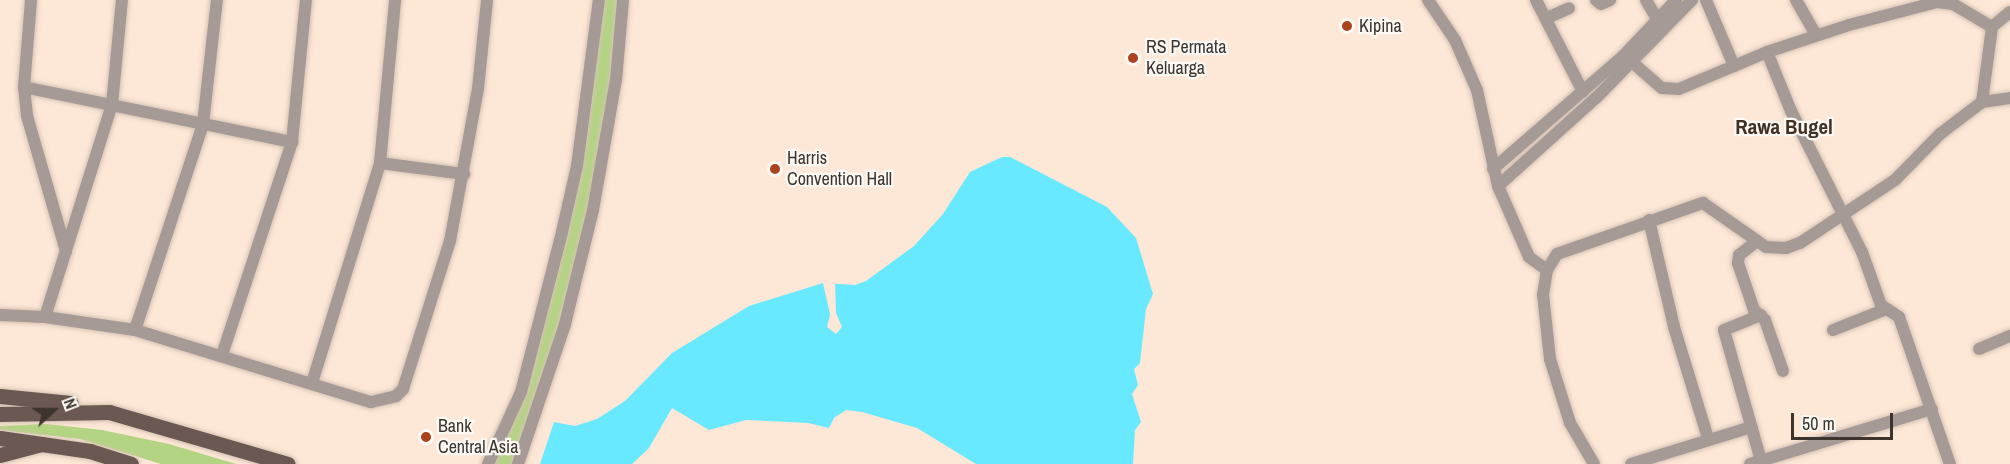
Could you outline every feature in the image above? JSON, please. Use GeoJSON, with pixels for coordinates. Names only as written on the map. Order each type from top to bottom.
{"type":"FeatureCollection","features":[{"type":"Feature","properties":{"kind":"main road"},"geometry":{"type":"LineString","coordinates":[[0,396],[61,400],[288,464]]}},
{"type":"Feature","properties":{"kind":"main road"},"geometry":{"type":"LineString","coordinates":[[0,414],[108,412]]}},
{"type":"Feature","properties":{"kind":"main road"},"geometry":{"type":"LineString","coordinates":[[0,438],[90,451],[131,464]]}},
{"type":"Feature","properties":{"kind":"main road"},"geometry":{"type":"LineString","coordinates":[[0,455],[42,444]]}},
{"type":"Feature","properties":{"kind":"street"},"geometry":{"type":"LineString","coordinates":[[31,0],[24,87],[40,172],[66,250]]}},
{"type":"Feature","properties":{"kind":"street"},"geometry":{"type":"LineString","coordinates":[[45,317],[112,105],[122,0]]}},
{"type":"Feature","properties":{"kind":"street"},"geometry":{"type":"LineString","coordinates":[[135,330],[203,123],[217,0]]}},
{"type":"Feature","properties":{"kind":"street"},"geometry":{"type":"LineString","coordinates":[[222,354],[292,142],[306,0]]}},
{"type":"Feature","properties":{"kind":"street"},"geometry":{"type":"LineString","coordinates":[[312,383],[380,163],[395,0]]}},
{"type":"Feature","properties":{"kind":"street"},"geometry":{"type":"LineString","coordinates":[[0,315],[45,317],[135,330],[222,354],[371,402],[388,400],[403,389],[450,241],[478,89],[487,0]]}},
{"type":"Feature","properties":{"kind":"street"},"geometry":{"type":"LineString","coordinates":[[488,464],[521,392],[562,232],[577,166],[599,0]]}},
{"type":"Feature","properties":{"kind":"street"},"geometry":{"type":"LineString","coordinates":[[518,464],[565,324],[593,210],[614,91],[623,0]]}},
{"type":"Feature","properties":{"kind":"street"},"geometry":{"type":"LineString","coordinates":[[1428,0],[1455,40],[1477,90],[1498,186],[1531,260],[1547,270]]}},
{"type":"Feature","properties":{"kind":"street"},"geometry":{"type":"LineString","coordinates":[[1536,0],[1582,92]]}},
{"type":"Feature","properties":{"kind":"street"},"geometry":{"type":"LineString","coordinates":[[1596,0],[1602,4],[1610,0]]}},
{"type":"Feature","properties":{"kind":"street"},"geometry":{"type":"LineString","coordinates":[[1646,0],[1661,25]]}},
{"type":"Feature","properties":{"kind":"street"},"geometry":{"type":"LineString","coordinates":[[1498,186],[1633,63],[1676,0]]}},
{"type":"Feature","properties":{"kind":"street"},"geometry":{"type":"LineString","coordinates":[[1493,169],[1692,0]]}},
{"type":"Feature","properties":{"kind":"street"},"geometry":{"type":"LineString","coordinates":[[1706,0],[1734,66]]}},
{"type":"Feature","properties":{"kind":"street"},"geometry":{"type":"LineString","coordinates":[[1796,0],[1816,35]]}},
{"type":"Feature","properties":{"kind":"street"},"geometry":{"type":"LineString","coordinates":[[1633,63],[1670,89],[1679,89],[1767,52],[1921,3],[1946,2],[1992,27]]}},
{"type":"Feature","properties":{"kind":"street"},"geometry":{"type":"LineString","coordinates":[[1547,18],[1569,8]]}},
{"type":"Feature","properties":{"kind":"street"},"geometry":{"type":"LineString","coordinates":[[1982,102],[1992,27],[2010,12]]}},
{"type":"Feature","properties":{"kind":"street"},"geometry":{"type":"LineString","coordinates":[[1767,52],[1791,111],[1845,215],[1884,310],[1899,317],[1950,464]]}},
{"type":"Feature","properties":{"kind":"street"},"geometry":{"type":"LineString","coordinates":[[24,87],[292,142]]}},
{"type":"Feature","properties":{"kind":"street"},"geometry":{"type":"LineString","coordinates":[[1594,464],[1570,423],[1550,359],[1543,295],[1547,270],[1557,254],[1703,202],[1756,241],[1773,248],[1792,246],[1845,215],[1895,180],[1948,127],[1982,102],[2010,98]]}},
{"type":"Feature","properties":{"kind":"street"},"geometry":{"type":"LineString","coordinates":[[380,163],[464,174]]}},
{"type":"Feature","properties":{"kind":"street"},"geometry":{"type":"LineString","coordinates":[[1650,220],[1674,327],[1708,438]]}},
{"type":"Feature","properties":{"kind":"street"},"geometry":{"type":"LineString","coordinates":[[1756,241],[1737,257],[1752,305],[1761,315],[1783,371]]}},
{"type":"Feature","properties":{"kind":"street"},"geometry":{"type":"LineString","coordinates":[[1833,330],[1884,310]]}},
{"type":"Feature","properties":{"kind":"street"},"geometry":{"type":"LineString","coordinates":[[1761,315],[1724,330],[1751,427],[1758,463],[1932,409]]}},
{"type":"Feature","properties":{"kind":"street"},"geometry":{"type":"LineString","coordinates":[[1979,349],[2010,336]]}},
{"type":"Feature","properties":{"kind":"street"},"geometry":{"type":"LineString","coordinates":[[1631,464],[1708,438],[1751,427]]}},
{"type":"Feature","properties":{"kind":"green space"},"geometry":{"type":"Polygon","coordinates":[[[597,0],[623,0],[593,210],[518,464],[488,464],[506,428],[562,232],[597,0]]]}},
{"type":"Feature","properties":{"kind":"green space"},"geometry":{"type":"Polygon","coordinates":[[[46,424],[102,430],[169,444],[236,464],[161,464],[80,439],[0,430],[0,426],[46,424]]]}},
{"type":"Feature","properties":{"kind":"water"},"geometry":{"type":"Polygon","coordinates":[[[1002,157],[1010,157],[1107,207],[1136,238],[1153,294],[1146,309],[1140,363],[1134,369],[1138,385],[1132,394],[1141,422],[1135,430],[1133,464],[976,464],[917,428],[862,412],[846,410],[834,418],[829,428],[808,423],[746,420],[709,430],[672,408],[649,448],[632,464],[540,464],[554,422],[575,426],[597,419],[625,401],[672,353],[749,306],[823,283],[855,285],[866,281],[914,246],[943,214],[970,172],[1002,157]]]}},
{"type":"Feature","properties":{"kind":"pier"},"geometry":{"type":"Polygon","coordinates":[[[835,282],[836,313],[842,327],[836,334],[827,327],[830,314],[823,283],[835,282]]]}},
{"type":"Feature","properties":{"kind":"place","name":"Kipina"},"geometry":{"type":"Point","coordinates":[1347,26]}},
{"type":"Feature","properties":{"kind":"place","name":"RS Permata Keluarga"},"geometry":{"type":"Point","coordinates":[1133,58]}},
{"type":"Feature","properties":{"kind":"place","name":"Harris Convention Hall"},"geometry":{"type":"Point","coordinates":[775,169]}},
{"type":"Feature","properties":{"kind":"place","name":"Bank Central Asia"},"geometry":{"type":"Point","coordinates":[426,437]}},
{"type":"Feature","properties":{"kind":"district","name":"Rawa Bugel"},"geometry":{"type":"Point","coordinates":[1784,127]}}]}
